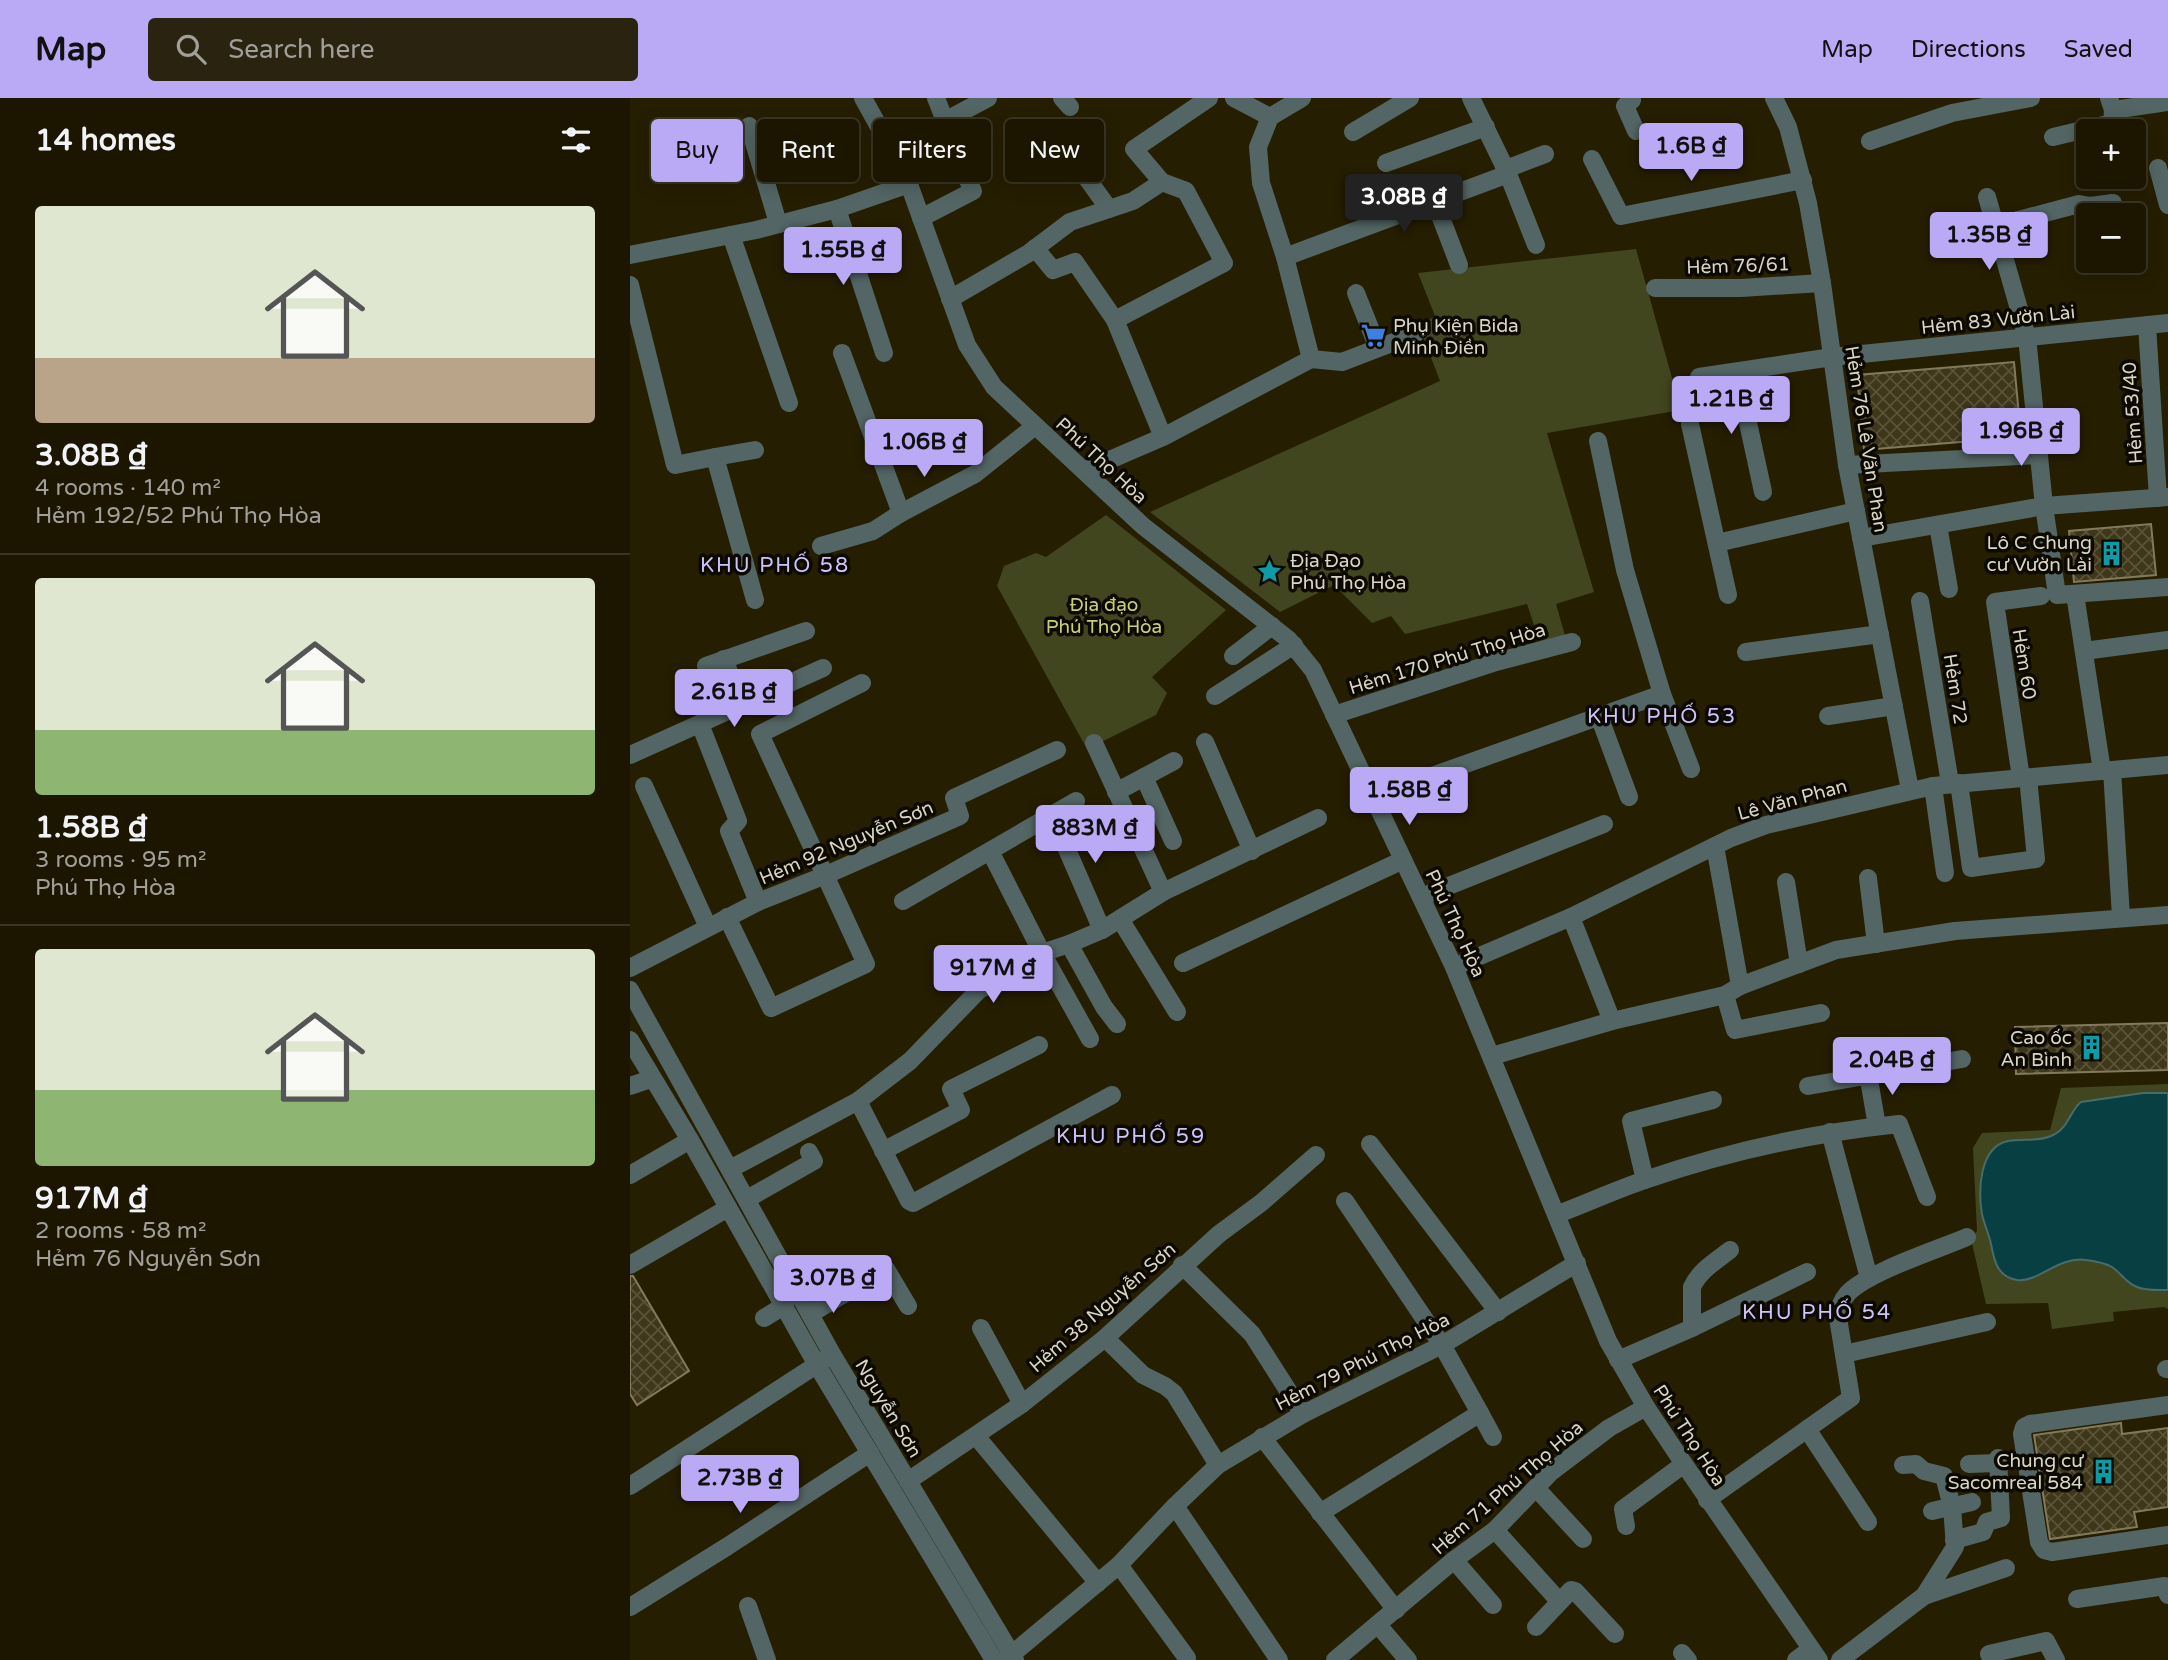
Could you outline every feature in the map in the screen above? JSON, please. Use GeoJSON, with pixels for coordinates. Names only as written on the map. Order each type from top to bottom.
{"type":"FeatureCollection","features":[{"type":"Feature","properties":{"kind":"street","name":"Phú Thọ Hòa"},"geometry":{"type":"LineString","coordinates":[[863,98],[875,119]]}},
{"type":"Feature","properties":{"kind":"street"},"geometry":{"type":"LineString","coordinates":[[936,98],[944,119]]}},
{"type":"Feature","properties":{"kind":"street"},"geometry":{"type":"LineString","coordinates":[[949,119],[988,98]]}},
{"type":"Feature","properties":{"kind":"street"},"geometry":{"type":"LineString","coordinates":[[1115,320],[1224,263],[1186,191],[1162,182],[1134,149],[1209,98]]}},
{"type":"Feature","properties":{"kind":"street"},"geometry":{"type":"LineString","coordinates":[[1234,98],[1270,117]]}},
{"type":"Feature","properties":{"kind":"street"},"geometry":{"type":"LineString","coordinates":[[1302,98],[1270,117],[1258,147],[1261,183],[1285,257],[1311,359]]}},
{"type":"Feature","properties":{"kind":"street"},"geometry":{"type":"LineString","coordinates":[[1353,132],[1410,98]]}},
{"type":"Feature","properties":{"kind":"street"},"geometry":{"type":"LineString","coordinates":[[1471,98],[1507,172],[1536,245]]}},
{"type":"Feature","properties":{"kind":"street"},"geometry":{"type":"LineString","coordinates":[[1631,98],[1625,106],[1636,131]]}},
{"type":"Feature","properties":{"kind":"street","name":"Hẻm 76 Lê Văn Phan"},"geometry":{"type":"LineString","coordinates":[[1774,98],[1788,127],[1804,180],[1822,283],[1847,465],[1910,790]]}},
{"type":"Feature","properties":{"kind":"street"},"geometry":{"type":"LineString","coordinates":[[1870,141],[1950,106],[2031,98]]}},
{"type":"Feature","properties":{"kind":"street"},"geometry":{"type":"LineString","coordinates":[[2053,137],[2112,122],[2111,104],[2168,102]]}},
{"type":"Feature","properties":{"kind":"street"},"geometry":{"type":"LineString","coordinates":[[749,126],[778,223]]}},
{"type":"Feature","properties":{"kind":"street"},"geometry":{"type":"LineString","coordinates":[[1386,163],[1486,127]]}},
{"type":"Feature","properties":{"kind":"street"},"geometry":{"type":"LineString","coordinates":[[1285,257],[1435,202],[1545,154]]}},
{"type":"Feature","properties":{"kind":"street"},"geometry":{"type":"LineString","coordinates":[[1592,159],[1621,216],[1804,180]]}},
{"type":"Feature","properties":{"kind":"street"},"geometry":{"type":"LineString","coordinates":[[2158,168],[2168,205]]}},
{"type":"Feature","properties":{"kind":"street"},"geometry":{"type":"LineString","coordinates":[[921,218],[972,191],[969,182]]}},
{"type":"Feature","properties":{"kind":"street"},"geometry":{"type":"LineString","coordinates":[[1090,182],[1109,209]]}},
{"type":"Feature","properties":{"kind":"street"},"geometry":{"type":"LineString","coordinates":[[950,299],[1035,248],[1070,222],[1133,201],[1162,182]]}},
{"type":"Feature","properties":{"kind":"street","name":"Phú Thọ Hòa"},"geometry":{"type":"LineString","coordinates":[[909,184],[967,345],[994,387],[1152,533],[1294,645],[1313,670],[1454,967],[1618,1360],[1707,1500],[1815,1655]]}},
{"type":"Feature","properties":{"kind":"street"},"geometry":{"type":"LineString","coordinates":[[630,255],[731,235],[837,209],[909,184]]}},
{"type":"Feature","properties":{"kind":"street"},"geometry":{"type":"LineString","coordinates":[[1987,197],[2027,337],[2044,506],[2057,595],[2084,651],[2107,770],[2121,917]]}},
{"type":"Feature","properties":{"kind":"street"},"geometry":{"type":"LineString","coordinates":[[1435,202],[1459,265]]}},
{"type":"Feature","properties":{"kind":"street"},"geometry":{"type":"LineString","coordinates":[[1996,226],[2076,205]]}},
{"type":"Feature","properties":{"kind":"street"},"geometry":{"type":"LineString","coordinates":[[837,209],[884,353]]}},
{"type":"Feature","properties":{"kind":"street"},"geometry":{"type":"LineString","coordinates":[[731,235],[789,403]]}},
{"type":"Feature","properties":{"kind":"street"},"geometry":{"type":"LineString","coordinates":[[1035,248],[1053,270],[1075,262],[1115,320],[1163,437]]}},
{"type":"Feature","properties":{"kind":"street","name":"Hẻm 76/61"},"geometry":{"type":"LineString","coordinates":[[1655,288],[1741,288],[1822,283]]}},
{"type":"Feature","properties":{"kind":"street"},"geometry":{"type":"LineString","coordinates":[[630,285],[675,465],[755,450]]}},
{"type":"Feature","properties":{"kind":"street"},"geometry":{"type":"LineString","coordinates":[[1356,293],[1378,348]]}},
{"type":"Feature","properties":{"kind":"street","name":"Hẻm 83 Vườn Lài"},"geometry":{"type":"LineString","coordinates":[[1699,377],[1832,357],[2168,323]]}},
{"type":"Feature","properties":{"kind":"street","name":"Hẻm 53/40"},"geometry":{"type":"LineString","coordinates":[[2147,325],[2163,497]]}},
{"type":"Feature","properties":{"kind":"street"},"geometry":{"type":"LineString","coordinates":[[1084,471],[1163,437],[1311,359],[1342,362],[1415,334]]}},
{"type":"Feature","properties":{"kind":"street"},"geometry":{"type":"LineString","coordinates":[[842,353],[901,513]]}},
{"type":"Feature","properties":{"kind":"street"},"geometry":{"type":"LineString","coordinates":[[1737,372],[1763,492]]}},
{"type":"Feature","properties":{"kind":"street"},"geometry":{"type":"LineString","coordinates":[[1690,424],[1728,595]]}},
{"type":"Feature","properties":{"kind":"street"},"geometry":{"type":"LineString","coordinates":[[821,546],[873,531],[975,474],[1035,426]]}},
{"type":"Feature","properties":{"kind":"street"},"geometry":{"type":"LineString","coordinates":[[1598,442],[1625,570],[1662,694],[1690,769]]}},
{"type":"Feature","properties":{"kind":"street"},"geometry":{"type":"LineString","coordinates":[[1847,465],[2039,455]]}},
{"type":"Feature","properties":{"kind":"street"},"geometry":{"type":"LineString","coordinates":[[715,457],[755,600]]}},
{"type":"Feature","properties":{"kind":"street"},"geometry":{"type":"LineString","coordinates":[[1861,538],[2044,506],[2163,497]]}},
{"type":"Feature","properties":{"kind":"street"},"geometry":{"type":"LineString","coordinates":[[1717,543],[1856,511]]}},
{"type":"Feature","properties":{"kind":"street"},"geometry":{"type":"LineString","coordinates":[[1938,525],[1949,589]]}},
{"type":"Feature","properties":{"kind":"street"},"geometry":{"type":"LineString","coordinates":[[2057,595],[2168,587]]}},
{"type":"Feature","properties":{"kind":"street","name":"Hẻm 60"},"geometry":{"type":"LineString","coordinates":[[2024,778],[1995,602],[2057,595]]}},
{"type":"Feature","properties":{"kind":"street","name":"Hẻm 72"},"geometry":{"type":"LineString","coordinates":[[1920,601],[1947,784]]}},
{"type":"Feature","properties":{"kind":"street"},"geometry":{"type":"LineString","coordinates":[[1233,656],[1272,626]]}},
{"type":"Feature","properties":{"kind":"street"},"geometry":{"type":"LineString","coordinates":[[706,666],[806,631]]}},
{"type":"Feature","properties":{"kind":"street"},"geometry":{"type":"LineString","coordinates":[[1746,652],[1880,634]]}},
{"type":"Feature","properties":{"kind":"street"},"geometry":{"type":"LineString","coordinates":[[2084,651],[2168,640]]}},
{"type":"Feature","properties":{"kind":"street","name":"Hẻm 170 Phú Thọ Hòa"},"geometry":{"type":"LineString","coordinates":[[1335,715],[1496,662],[1572,642]]}},
{"type":"Feature","properties":{"kind":"street"},"geometry":{"type":"LineString","coordinates":[[1215,696],[1294,645]]}},
{"type":"Feature","properties":{"kind":"street"},"geometry":{"type":"LineString","coordinates":[[724,659],[742,705]]}},
{"type":"Feature","properties":{"kind":"street"},"geometry":{"type":"LineString","coordinates":[[630,755],[822,668]]}},
{"type":"Feature","properties":{"kind":"street"},"geometry":{"type":"LineString","coordinates":[[727,918],[771,1008],[866,964],[760,734],[862,683]]}},
{"type":"Feature","properties":{"kind":"street"},"geometry":{"type":"LineString","coordinates":[[1373,797],[1662,694]]}},
{"type":"Feature","properties":{"kind":"street"},"geometry":{"type":"LineString","coordinates":[[1828,716],[1894,706]]}},
{"type":"Feature","properties":{"kind":"street"},"geometry":{"type":"LineString","coordinates":[[1599,716],[1629,797]]}},
{"type":"Feature","properties":{"kind":"street"},"geometry":{"type":"LineString","coordinates":[[700,724],[738,821],[729,831],[758,902]]}},
{"type":"Feature","properties":{"kind":"street"},"geometry":{"type":"LineString","coordinates":[[1205,742],[1258,848]]}},
{"type":"Feature","properties":{"kind":"street"},"geometry":{"type":"LineString","coordinates":[[1094,743],[1163,892]]}},
{"type":"Feature","properties":{"kind":"street","name":"Hẻm 92 Nguyễn Sơn"},"geometry":{"type":"LineString","coordinates":[[630,968],[758,902],[826,876],[960,816],[954,798],[1057,750]]}},
{"type":"Feature","properties":{"kind":"street"},"geometry":{"type":"LineString","coordinates":[[1116,792],[1174,761]]}},
{"type":"Feature","properties":{"kind":"street","name":"Lê Văn Phan"},"geometry":{"type":"LineString","coordinates":[[1454,967],[1571,916],[1715,846],[1774,822],[1947,784],[2168,765]]}},
{"type":"Feature","properties":{"kind":"street"},"geometry":{"type":"LineString","coordinates":[[1144,777],[1173,841]]}},
{"type":"Feature","properties":{"kind":"street"},"geometry":{"type":"LineString","coordinates":[[1947,784],[1971,868],[2036,859],[2024,778]]}},
{"type":"Feature","properties":{"kind":"street"},"geometry":{"type":"LineString","coordinates":[[1945,873],[1947,784]]}},
{"type":"Feature","properties":{"kind":"street"},"geometry":{"type":"LineString","coordinates":[[644,786],[708,927]]}},
{"type":"Feature","properties":{"kind":"street"},"geometry":{"type":"LineString","coordinates":[[903,901],[1076,801]]}},
{"type":"Feature","properties":{"kind":"street"},"geometry":{"type":"LineString","coordinates":[[1052,815],[1102,930]]}},
{"type":"Feature","properties":{"kind":"street"},"geometry":{"type":"LineString","coordinates":[[730,1169],[858,1101],[910,1062],[979,990],[1014,972],[1042,953],[1102,930],[1163,892],[1318,818]]}},
{"type":"Feature","properties":{"kind":"street"},"geometry":{"type":"LineString","coordinates":[[1421,897],[1604,824]]}},
{"type":"Feature","properties":{"kind":"street"},"geometry":{"type":"LineString","coordinates":[[1715,846],[1733,991],[1735,1030],[1821,1013]]}},
{"type":"Feature","properties":{"kind":"street"},"geometry":{"type":"LineString","coordinates":[[990,851],[1090,1039]]}},
{"type":"Feature","properties":{"kind":"street"},"geometry":{"type":"LineString","coordinates":[[1182,963],[1403,860]]}},
{"type":"Feature","properties":{"kind":"street"},"geometry":{"type":"LineString","coordinates":[[1868,878],[1876,944]]}},
{"type":"Feature","properties":{"kind":"street"},"geometry":{"type":"LineString","coordinates":[[1786,882],[1799,964]]}},
{"type":"Feature","properties":{"kind":"street"},"geometry":{"type":"LineString","coordinates":[[1492,1056],[1612,1021],[1733,991],[1836,950],[1955,931],[2168,915]]}},
{"type":"Feature","properties":{"kind":"street"},"geometry":{"type":"LineString","coordinates":[[1571,916],[1612,1021]]}},
{"type":"Feature","properties":{"kind":"street"},"geometry":{"type":"LineString","coordinates":[[1120,919],[1177,1012]]}},
{"type":"Feature","properties":{"kind":"street"},"geometry":{"type":"LineString","coordinates":[[1069,944],[1116,1024]]}},
{"type":"Feature","properties":{"kind":"street","name":"Nguyễn Sơn"},"geometry":{"type":"LineString","coordinates":[[630,990],[832,1354],[1011,1658]]}},
{"type":"Feature","properties":{"kind":"street","name":"Nguyễn Sơn"},"geometry":{"type":"LineString","coordinates":[[630,1040],[817,1364],[994,1660]]}},
{"type":"Feature","properties":{"kind":"street"},"geometry":{"type":"LineString","coordinates":[[883,1151],[961,1110],[951,1089],[1039,1045]]}},
{"type":"Feature","properties":{"kind":"street"},"geometry":{"type":"LineString","coordinates":[[1808,1086],[1962,1059]]}},
{"type":"Feature","properties":{"kind":"street"},"geometry":{"type":"LineString","coordinates":[[1868,1074],[1877,1126]]}},
{"type":"Feature","properties":{"kind":"street"},"geometry":{"type":"LineString","coordinates":[[630,1086],[652,1079]]}},
{"type":"Feature","properties":{"kind":"street"},"geometry":{"type":"LineString","coordinates":[[858,1101],[912,1203],[1112,1096]]}},
{"type":"Feature","properties":{"kind":"street"},"geometry":{"type":"LineString","coordinates":[[1645,1180],[1631,1121],[1713,1100]]}},
{"type":"Feature","properties":{"kind":"street"},"geometry":{"type":"LineString","coordinates":[[1558,1214],[1645,1180],[1745,1150],[1830,1132],[1899,1124],[1927,1197]]}},
{"type":"Feature","properties":{"kind":"street"},"geometry":{"type":"LineString","coordinates":[[1830,1132],[1869,1278]]}},
{"type":"Feature","properties":{"kind":"street"},"geometry":{"type":"LineString","coordinates":[[630,1175],[690,1140]]}},
{"type":"Feature","properties":{"kind":"street"},"geometry":{"type":"LineString","coordinates":[[1370,1144],[1498,1312]]}},
{"type":"Feature","properties":{"kind":"street"},"geometry":{"type":"LineString","coordinates":[[747,1199],[814,1161],[809,1152]]}},
{"type":"Feature","properties":{"kind":"street","name":"Hẻm 38 Nguyễn Sơn"},"geometry":{"type":"LineString","coordinates":[[908,1481],[1022,1404],[1105,1338],[1182,1265],[1261,1203],[1316,1155]]}},
{"type":"Feature","properties":{"kind":"street"},"geometry":{"type":"LineString","coordinates":[[1345,1201],[1442,1345],[1493,1437]]}},
{"type":"Feature","properties":{"kind":"street"},"geometry":{"type":"LineString","coordinates":[[630,1265],[728,1208]]}},
{"type":"Feature","properties":{"kind":"street"},"geometry":{"type":"LineString","coordinates":[[1707,1500],[1851,1398],[1838,1318],[1839,1309],[1848,1294],[1869,1278],[1967,1237]]}},
{"type":"Feature","properties":{"kind":"street"},"geometry":{"type":"LineString","coordinates":[[1692,1328],[1692,1287],[1699,1274],[1730,1250]]}},
{"type":"Feature","properties":{"kind":"street","name":"Hẻm 79 Phú Thọ Hòa"},"geometry":{"type":"LineString","coordinates":[[1011,1658],[1119,1565],[1218,1465],[1303,1414],[1442,1345],[1577,1263]]}},
{"type":"Feature","properties":{"kind":"street"},"geometry":{"type":"LineString","coordinates":[[1182,1265],[1252,1334],[1303,1414]]}},
{"type":"Feature","properties":{"kind":"street"},"geometry":{"type":"LineString","coordinates":[[810,1314],[886,1269],[908,1306]]}},
{"type":"Feature","properties":{"kind":"street"},"geometry":{"type":"LineString","coordinates":[[1618,1360],[1692,1328],[1807,1272]]}},
{"type":"Feature","properties":{"kind":"street"},"geometry":{"type":"LineString","coordinates":[[764,1318],[785,1305]]}},
{"type":"Feature","properties":{"kind":"street"},"geometry":{"type":"LineString","coordinates":[[1844,1354],[1987,1322]]}},
{"type":"Feature","properties":{"kind":"street"},"geometry":{"type":"LineString","coordinates":[[981,1328],[1022,1404]]}},
{"type":"Feature","properties":{"kind":"street"},"geometry":{"type":"LineString","coordinates":[[1105,1338],[1143,1375],[1174,1393],[1218,1465]]}},
{"type":"Feature","properties":{"kind":"street"},"geometry":{"type":"LineString","coordinates":[[630,1486],[832,1354]]}},
{"type":"Feature","properties":{"kind":"street"},"geometry":{"type":"LineString","coordinates":[[2168,1405],[2030,1424],[2024,1427],[2022,1434],[2039,1542],[2044,1550],[2052,1552],[2168,1535]]}},
{"type":"Feature","properties":{"kind":"street","name":"Hẻm 71 Phú Thọ Hòa"},"geometry":{"type":"LineString","coordinates":[[1335,1660],[1454,1560],[1495,1530],[1551,1472],[1609,1428],[1646,1406]]}},
{"type":"Feature","properties":{"kind":"street"},"geometry":{"type":"LineString","coordinates":[[1320,1513],[1480,1413]]}},
{"type":"Feature","properties":{"kind":"street"},"geometry":{"type":"LineString","coordinates":[[1807,1429],[1868,1522]]}},
{"type":"Feature","properties":{"kind":"street"},"geometry":{"type":"LineString","coordinates":[[976,1436],[1098,1583]]}},
{"type":"Feature","properties":{"kind":"street"},"geometry":{"type":"LineString","coordinates":[[1262,1437],[1396,1609]]}},
{"type":"Feature","properties":{"kind":"street"},"geometry":{"type":"LineString","coordinates":[[630,1607],[870,1453]]}},
{"type":"Feature","properties":{"kind":"street"},"geometry":{"type":"LineString","coordinates":[[1954,1540],[1983,1532],[1987,1522],[2001,1518],[1998,1460],[1969,1465]]}},
{"type":"Feature","properties":{"kind":"street"},"geometry":{"type":"LineString","coordinates":[[1626,1526],[1623,1509],[1684,1464]]}},
{"type":"Feature","properties":{"kind":"street"},"geometry":{"type":"LineString","coordinates":[[1903,1465],[1916,1464],[1924,1471],[1944,1476],[1952,1507],[1955,1547],[1924,1596]]}},
{"type":"Feature","properties":{"kind":"street"},"geometry":{"type":"LineString","coordinates":[[1536,1488],[1583,1539]]}},
{"type":"Feature","properties":{"kind":"street"},"geometry":{"type":"LineString","coordinates":[[1932,1511],[1972,1502]]}},
{"type":"Feature","properties":{"kind":"street"},"geometry":{"type":"LineString","coordinates":[[1175,1506],[1279,1660]]}},
{"type":"Feature","properties":{"kind":"street"},"geometry":{"type":"LineString","coordinates":[[1495,1530],[1559,1601]]}},
{"type":"Feature","properties":{"kind":"street"},"geometry":{"type":"LineString","coordinates":[[1454,1560],[1493,1605]]}},
{"type":"Feature","properties":{"kind":"street"},"geometry":{"type":"LineString","coordinates":[[1119,1565],[1187,1658]]}},
{"type":"Feature","properties":{"kind":"street"},"geometry":{"type":"LineString","coordinates":[[1840,1660],[1924,1596],[2006,1568]]}},
{"type":"Feature","properties":{"kind":"street"},"geometry":{"type":"LineString","coordinates":[[2077,1599],[2165,1586],[2168,1595]]}},
{"type":"Feature","properties":{"kind":"street"},"geometry":{"type":"LineString","coordinates":[[1536,1627],[1571,1590],[1575,1591],[1615,1634]]}},
{"type":"Feature","properties":{"kind":"street"},"geometry":{"type":"LineString","coordinates":[[748,1606],[767,1660]]}},
{"type":"Feature","properties":{"kind":"street"},"geometry":{"type":"LineString","coordinates":[[1378,1625],[1408,1660]]}},
{"type":"Feature","properties":{"kind":"street"},"geometry":{"type":"LineString","coordinates":[[1989,1654],[2046,1641],[2056,1660]]}},
{"type":"Feature","properties":{"kind":"street"},"geometry":{"type":"LineString","coordinates":[[1796,1660],[1815,1655]]}},
{"type":"Feature","properties":{"kind":"green space"},"geometry":{"type":"Polygon","coordinates":[[[1636,249],[1681,410],[1547,433],[1594,592],[1556,604],[1566,639],[1541,646],[1527,604],[1405,634],[1391,616],[1372,623],[1334,585],[1280,612],[1150,512],[1440,381],[1419,326],[1435,316],[1418,273],[1636,249]]]}},
{"type":"Feature","properties":{"kind":"green space","name":"Địa đạo Phú Thọ Hòa"},"geometry":{"type":"Polygon","coordinates":[[[1106,515],[1226,610],[1152,677],[1167,693],[1156,715],[1087,749],[997,586],[1004,566],[1036,553],[1046,557],[1106,515]]]}},
{"type":"Feature","properties":{"kind":"green space"},"geometry":{"type":"Polygon","coordinates":[[[2168,1084],[2168,1309],[2164,1307],[2113,1312],[2114,1321],[2052,1329],[2048,1303],[1986,1304],[1971,1239],[1977,1231],[1973,1148],[1982,1133],[2050,1130],[2061,1088],[2168,1084]]]}},
{"type":"Feature","properties":{"kind":"water"},"geometry":{"type":"Polygon","coordinates":[[[2143,1093],[2168,1093],[2168,1290],[2137,1287],[2112,1267],[2086,1260],[2066,1262],[2025,1280],[2010,1278],[2001,1272],[1995,1262],[1981,1205],[1983,1171],[1991,1152],[2008,1141],[2041,1139],[2057,1133],[2081,1102],[2143,1093]]]}},
{"type":"Feature","properties":{"kind":"building"},"geometry":{"type":"Polygon","coordinates":[[[2014,362],[2021,437],[1864,450],[1857,375],[2014,362]]]}},
{"type":"Feature","properties":{"kind":"building","name":"Lô C Chung cư Vườn Lài"},"geometry":{"type":"Polygon","coordinates":[[[2151,524],[2156,575],[2074,582],[2069,531],[2151,524]]]}},
{"type":"Feature","properties":{"kind":"building","name":"Cao ốc An Bình"},"geometry":{"type":"Polygon","coordinates":[[[2168,1023],[2168,1070],[2016,1074],[2015,1027],[2168,1023]]]}},
{"type":"Feature","properties":{"kind":"building"},"geometry":{"type":"Polygon","coordinates":[[[630,1276],[633,1276],[689,1371],[637,1405],[630,1394],[630,1276]]]}},
{"type":"Feature","properties":{"kind":"building","name":"Chung cư Sacomreal 584"},"geometry":{"type":"Polygon","coordinates":[[[2121,1423],[2122,1434],[2168,1428],[2168,1507],[2134,1512],[2137,1527],[2050,1539],[2034,1435],[2121,1423]]]}},
{"type":"Feature","properties":{"kind":"place","name":"Phụ Kiện Bida Minh Điền"},"geometry":{"type":"Point","coordinates":[1373,336]}},
{"type":"Feature","properties":{"kind":"place","name":"Lô C Chung cư Vườn Lài"},"geometry":{"type":"Point","coordinates":[2112,553]}},
{"type":"Feature","properties":{"kind":"place","name":"Địa Đạo Phú Thọ Hòa"},"geometry":{"type":"Point","coordinates":[1270,571]}},
{"type":"Feature","properties":{"kind":"place","name":"Cao ốc An Bình"},"geometry":{"type":"Point","coordinates":[2092,1048]}},
{"type":"Feature","properties":{"kind":"place","name":"Chung cư Sacomreal 584"},"geometry":{"type":"Point","coordinates":[2103,1471]}},
{"type":"Feature","properties":{"kind":"district","name":"KHU PHỐ 58"},"geometry":{"type":"Point","coordinates":[775,565]}},
{"type":"Feature","properties":{"kind":"district","name":"KHU PHỐ 53"},"geometry":{"type":"Point","coordinates":[1662,716]}},
{"type":"Feature","properties":{"kind":"district","name":"KHU PHỐ 59"},"geometry":{"type":"Point","coordinates":[1131,1136]}},
{"type":"Feature","properties":{"kind":"district","name":"KHU PHỐ 54"},"geometry":{"type":"Point","coordinates":[1817,1312]}}]}
